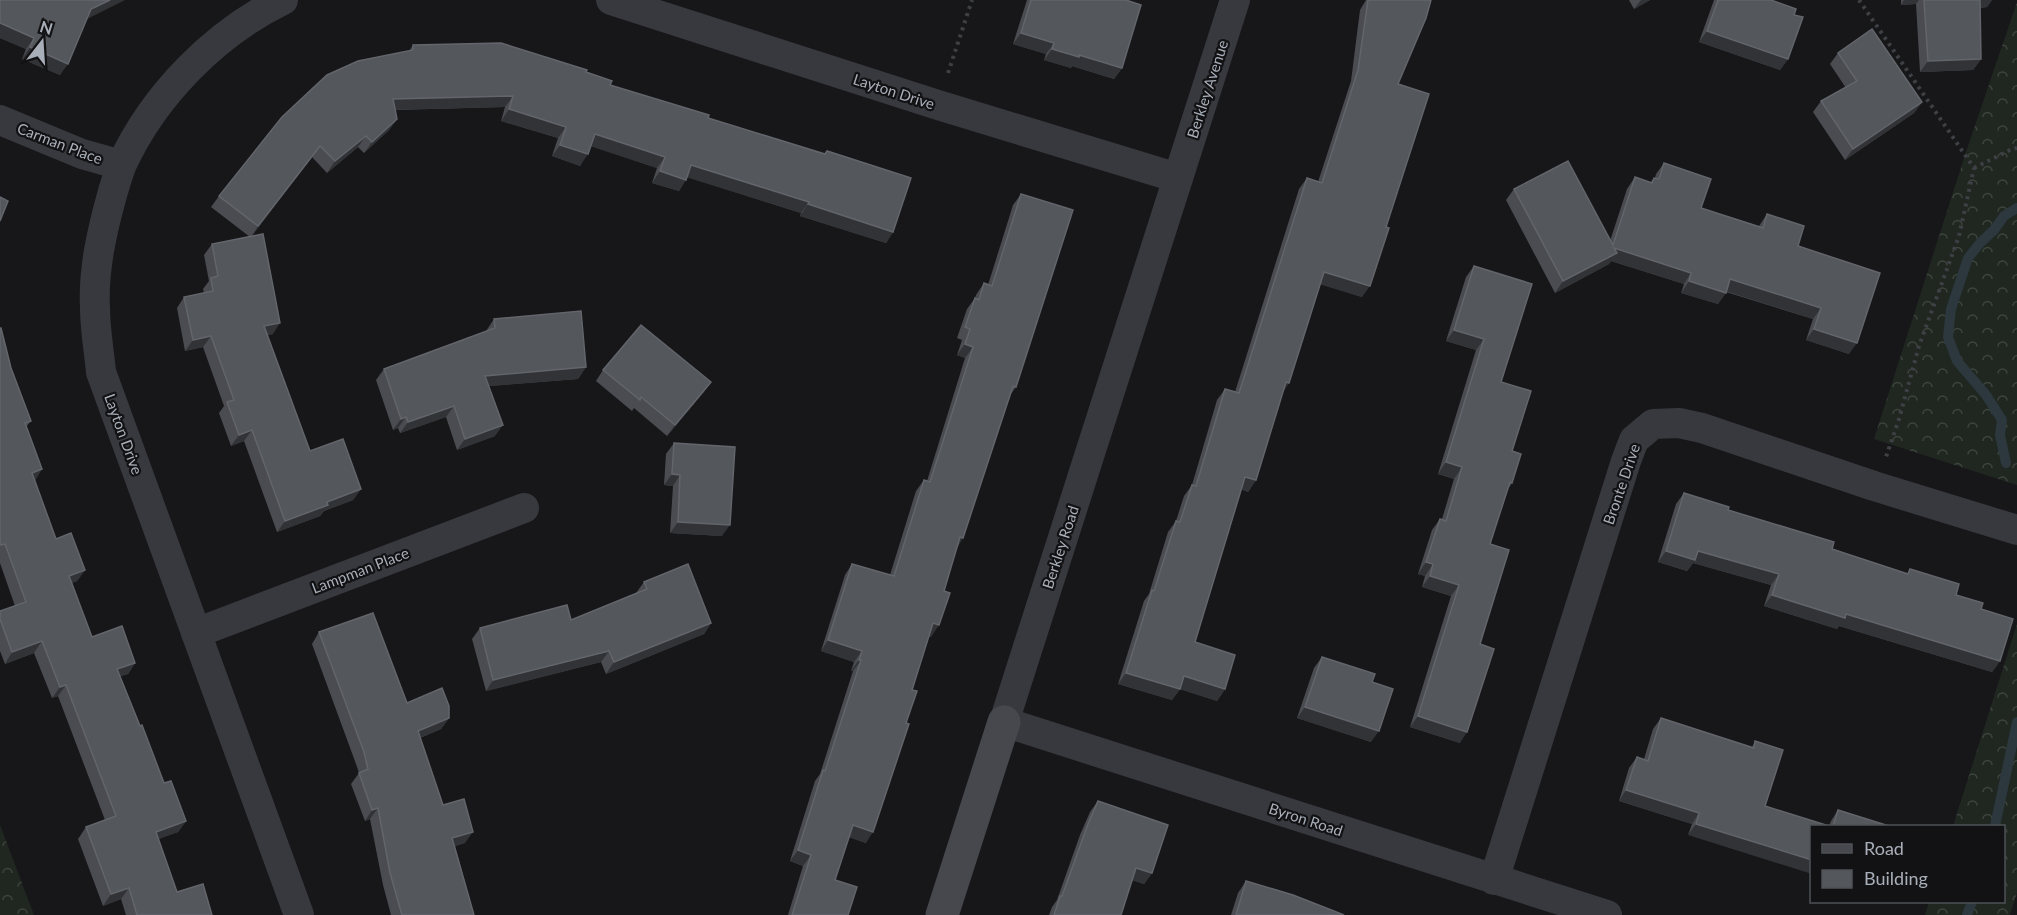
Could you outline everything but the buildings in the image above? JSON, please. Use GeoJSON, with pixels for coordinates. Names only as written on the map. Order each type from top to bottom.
{"type":"FeatureCollection","features":[{"type":"Feature","properties":{"kind":"street","name":"Layton Drive"},"geometry":{"type":"LineString","coordinates":[[283,0],[256,13],[223,38],[174,85],[147,119],[121,165],[103,228],[94,307],[101,372],[299,915]]}},
{"type":"Feature","properties":{"kind":"street","name":"Layton Drive"},"geometry":{"type":"LineString","coordinates":[[611,0],[938,105],[1178,178]]}},
{"type":"Feature","properties":{"kind":"street","name":"Berkley Avenue"},"geometry":{"type":"LineString","coordinates":[[1178,178],[1235,0]]}},
{"type":"Feature","properties":{"kind":"street","name":"Carman Place"},"geometry":{"type":"LineString","coordinates":[[0,120],[82,154],[121,165]]}},
{"type":"Feature","properties":{"kind":"street","name":"Berkley Road"},"geometry":{"type":"LineString","coordinates":[[942,915],[1178,178]]}},
{"type":"Feature","properties":{"kind":"street","name":"Bronte Drive"},"geometry":{"type":"LineString","coordinates":[[1494,880],[1626,461],[1634,440],[1653,424],[1679,423],[1702,428],[1874,486],[2017,530]]}},
{"type":"Feature","properties":{"kind":"street","name":"Lampman Place"},"geometry":{"type":"LineString","coordinates":[[196,633],[524,508]]}},
{"type":"Feature","properties":{"kind":"street","name":"Byron Road"},"geometry":{"type":"LineString","coordinates":[[1004,722],[1607,915]]}},
{"type":"Feature","properties":{"kind":"path"},"geometry":{"type":"LineString","coordinates":[[938,105],[972,0]]}},
{"type":"Feature","properties":{"kind":"path"},"geometry":{"type":"LineString","coordinates":[[1859,0],[1974,168],[1959,236],[1919,346],[1899,419],[1874,486]]}},
{"type":"Feature","properties":{"kind":"path"},"geometry":{"type":"LineString","coordinates":[[1974,168],[2017,148]]}},
{"type":"Feature","properties":{"kind":"green space"},"geometry":{"type":"Polygon","coordinates":[[[2017,2],[2017,485],[1874,439],[1966,152],[2017,2]]]}},
{"type":"Feature","properties":{"kind":"green space"},"geometry":{"type":"Polygon","coordinates":[[[2017,624],[2017,893],[2010,915],[1925,915],[1929,903],[2005,903],[2005,825],[1953,825],[2017,624]]]}},
{"type":"Feature","properties":{"kind":"green space"},"geometry":{"type":"Polygon","coordinates":[[[0,825],[34,915],[0,915],[0,825]]]}},
{"type":"Feature","properties":{"kind":"waterway"},"geometry":{"type":"LineString","coordinates":[[2006,463],[2000,435],[2002,420],[1986,395],[1957,361],[1948,337],[1951,309],[1968,258],[2004,216],[2017,208]]}},
{"type":"Feature","properties":{"kind":"waterway"},"geometry":{"type":"LineString","coordinates":[[1995,825],[2017,722]]}},
{"type":"Feature","properties":{"kind":"waterway"},"geometry":{"type":"LineString","coordinates":[[1967,915],[1972,903]]}}]}
